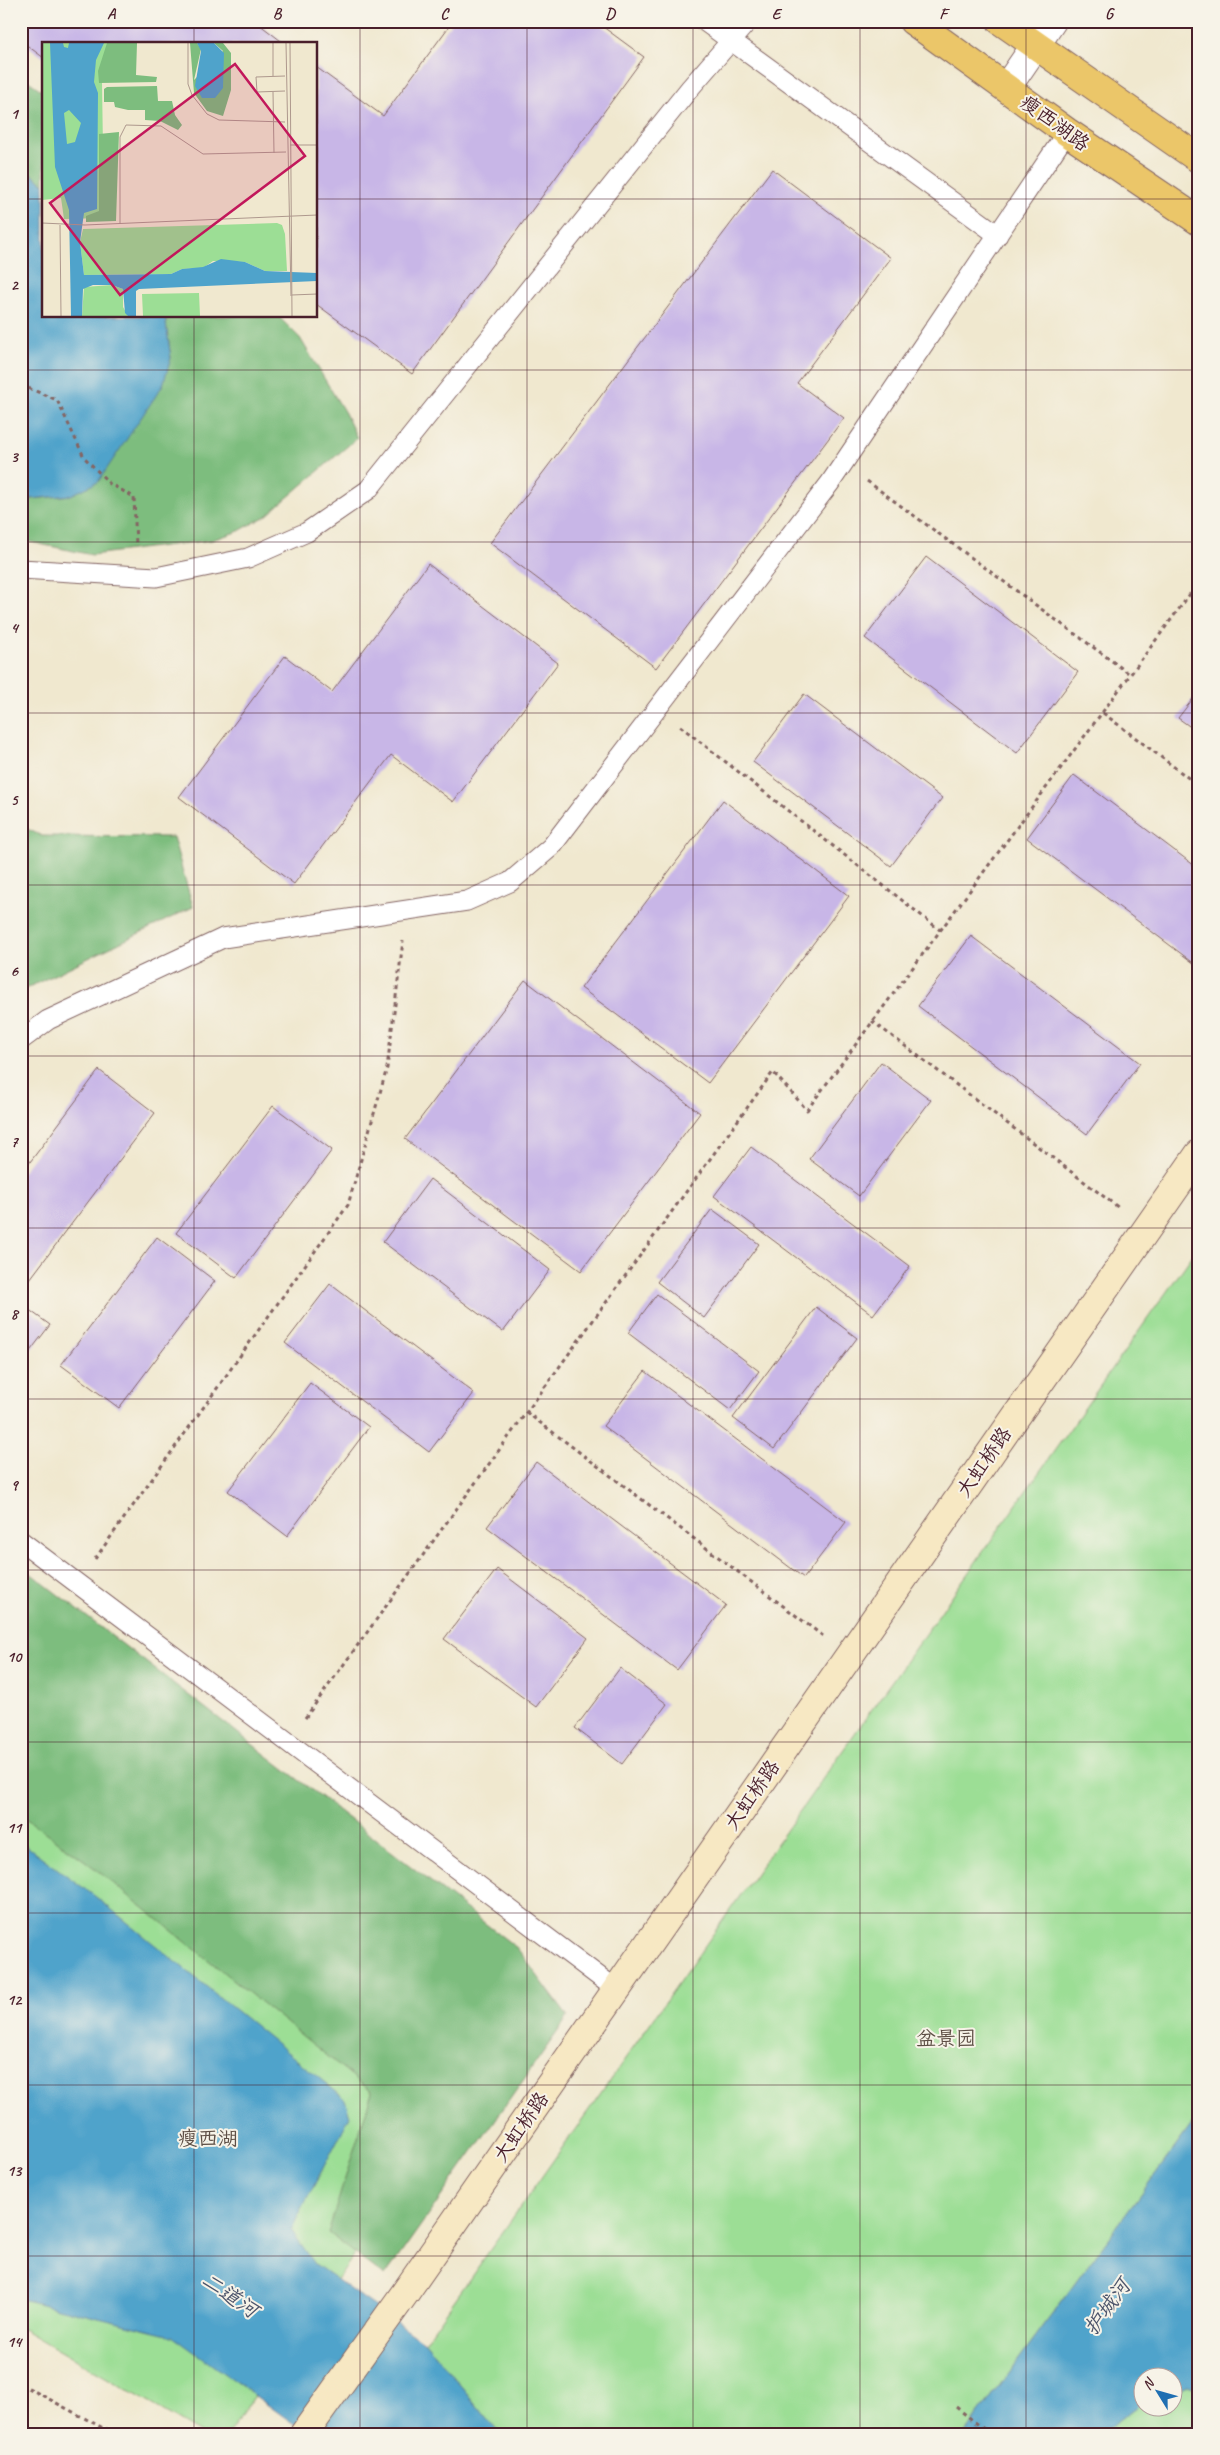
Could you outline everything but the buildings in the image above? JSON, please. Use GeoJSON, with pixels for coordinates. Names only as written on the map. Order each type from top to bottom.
{"type":"FeatureCollection","features":[{"type":"Feature","properties":{"kind":"main road","name":"瘦西湖路"},"geometry":{"type":"LineString","coordinates":[[913,21],[1067,132],[1199,222]]}},
{"type":"Feature","properties":{"kind":"main road"},"geometry":{"type":"LineString","coordinates":[[1001,21],[1199,159]]}},
{"type":"Feature","properties":{"kind":"street"},"geometry":{"type":"LineString","coordinates":[[1007,87],[1033,45],[1052,21]]}},
{"type":"Feature","properties":{"kind":"street","name":"大虹桥路"},"geometry":{"type":"LineString","coordinates":[[304,2434],[405,2293],[1199,1154]]}},
{"type":"Feature","properties":{"kind":"lane"},"geometry":{"type":"LineString","coordinates":[[704,21],[998,235]]}},
{"type":"Feature","properties":{"kind":"lane"},"geometry":{"type":"LineString","coordinates":[[21,569],[156,577],[248,558],[307,532],[368,490],[683,96],[748,21]]}},
{"type":"Feature","properties":{"kind":"lane"},"geometry":{"type":"LineString","coordinates":[[21,1040],[48,1020],[223,938],[467,901],[510,882],[551,848],[843,463],[1067,132]]}},
{"type":"Feature","properties":{"kind":"lane"},"geometry":{"type":"LineString","coordinates":[[21,1542],[616,1990]]}},
{"type":"Feature","properties":{"kind":"path"},"geometry":{"type":"LineString","coordinates":[[21,385],[57,400],[84,457],[110,484],[134,497],[138,576]]}},
{"type":"Feature","properties":{"kind":"path"},"geometry":{"type":"LineString","coordinates":[[843,463],[1130,674]]}},
{"type":"Feature","properties":{"kind":"path"},"geometry":{"type":"LineString","coordinates":[[288,1742],[773,1072],[806,1110],[1199,582]]}},
{"type":"Feature","properties":{"kind":"path"},"geometry":{"type":"LineString","coordinates":[[658,709],[940,930]]}},
{"type":"Feature","properties":{"kind":"path"},"geometry":{"type":"LineString","coordinates":[[1103,712],[1199,786]]}},
{"type":"Feature","properties":{"kind":"path"},"geometry":{"type":"LineString","coordinates":[[77,1584],[348,1205],[387,1068],[407,911]]}},
{"type":"Feature","properties":{"kind":"path"},"geometry":{"type":"LineString","coordinates":[[872,1022],[1147,1228]]}},
{"type":"Feature","properties":{"kind":"path"},"geometry":{"type":"LineString","coordinates":[[526,1412],[849,1656]]}},
{"type":"Feature","properties":{"kind":"path"},"geometry":{"type":"LineString","coordinates":[[21,2384],[114,2434]]}},
{"type":"Feature","properties":{"kind":"path"},"geometry":{"type":"LineString","coordinates":[[956,2408],[990,2434]]}},
{"type":"Feature","properties":{"kind":"green space"},"geometry":{"type":"Polygon","coordinates":[[[21,76],[42,91],[42,182],[21,166],[21,76]]]}},
{"type":"Feature","properties":{"kind":"green space"},"geometry":{"type":"Polygon","coordinates":[[[165,318],[280,318],[300,338],[345,413],[357,438],[266,516],[239,531],[212,540],[92,555],[21,540],[21,500],[71,495],[171,358],[165,318]]]}},
{"type":"Feature","properties":{"kind":"green space"},"geometry":{"type":"Polygon","coordinates":[[[21,826],[42,836],[173,837],[193,907],[21,991],[21,826]]]}},
{"type":"Feature","properties":{"kind":"green space","name":"盆景园"},"geometry":{"type":"Polygon","coordinates":[[[1199,1246],[1199,2115],[964,2434],[500,2434],[425,2342],[1199,1246]]]}},
{"type":"Feature","properties":{"kind":"green space"},"geometry":{"type":"Polygon","coordinates":[[[21,1566],[517,1948],[568,2017],[385,2276],[328,2233],[372,2092],[88,1863],[21,1815],[21,1566]]]}},
{"type":"Feature","properties":{"kind":"green space","name":"瘦西湖"},"geometry":{"type":"Polygon","coordinates":[[[21,1787],[470,2091],[228,2434],[203,2434],[23,2329],[21,2331],[21,1787]]]}},
{"type":"Feature","properties":{"kind":"green space"},"geometry":{"type":"Polygon","coordinates":[[[1188,2386],[1199,2390],[1199,2434],[1101,2434],[1132,2411],[1132,2418],[1182,2418],[1182,2388],[1188,2386]]]}},
{"type":"Feature","properties":{"kind":"water"},"geometry":{"type":"Polygon","coordinates":[[[21,166],[42,182],[42,318],[165,318],[171,358],[163,385],[98,482],[71,495],[21,500],[21,166]]]}},
{"type":"Feature","properties":{"kind":"water","name":"瘦西湖"},"geometry":{"type":"Polygon","coordinates":[[[21,1842],[96,1897],[345,2099],[350,2116],[291,2230],[315,2264],[425,2342],[500,2434],[308,2434],[172,2336],[21,2299],[21,1842]]]}},
{"type":"Feature","properties":{"kind":"water","name":"护城河"},"geometry":{"type":"Polygon","coordinates":[[[1199,2115],[1199,2390],[1188,2386],[1182,2388],[1182,2368],[1132,2368],[1132,2411],[1101,2434],[964,2434],[1199,2115]]]}},
{"type":"Feature","properties":{"kind":"water label","name":"二道河"},"geometry":{"type":"Point","coordinates":[230,2295]}}]}
